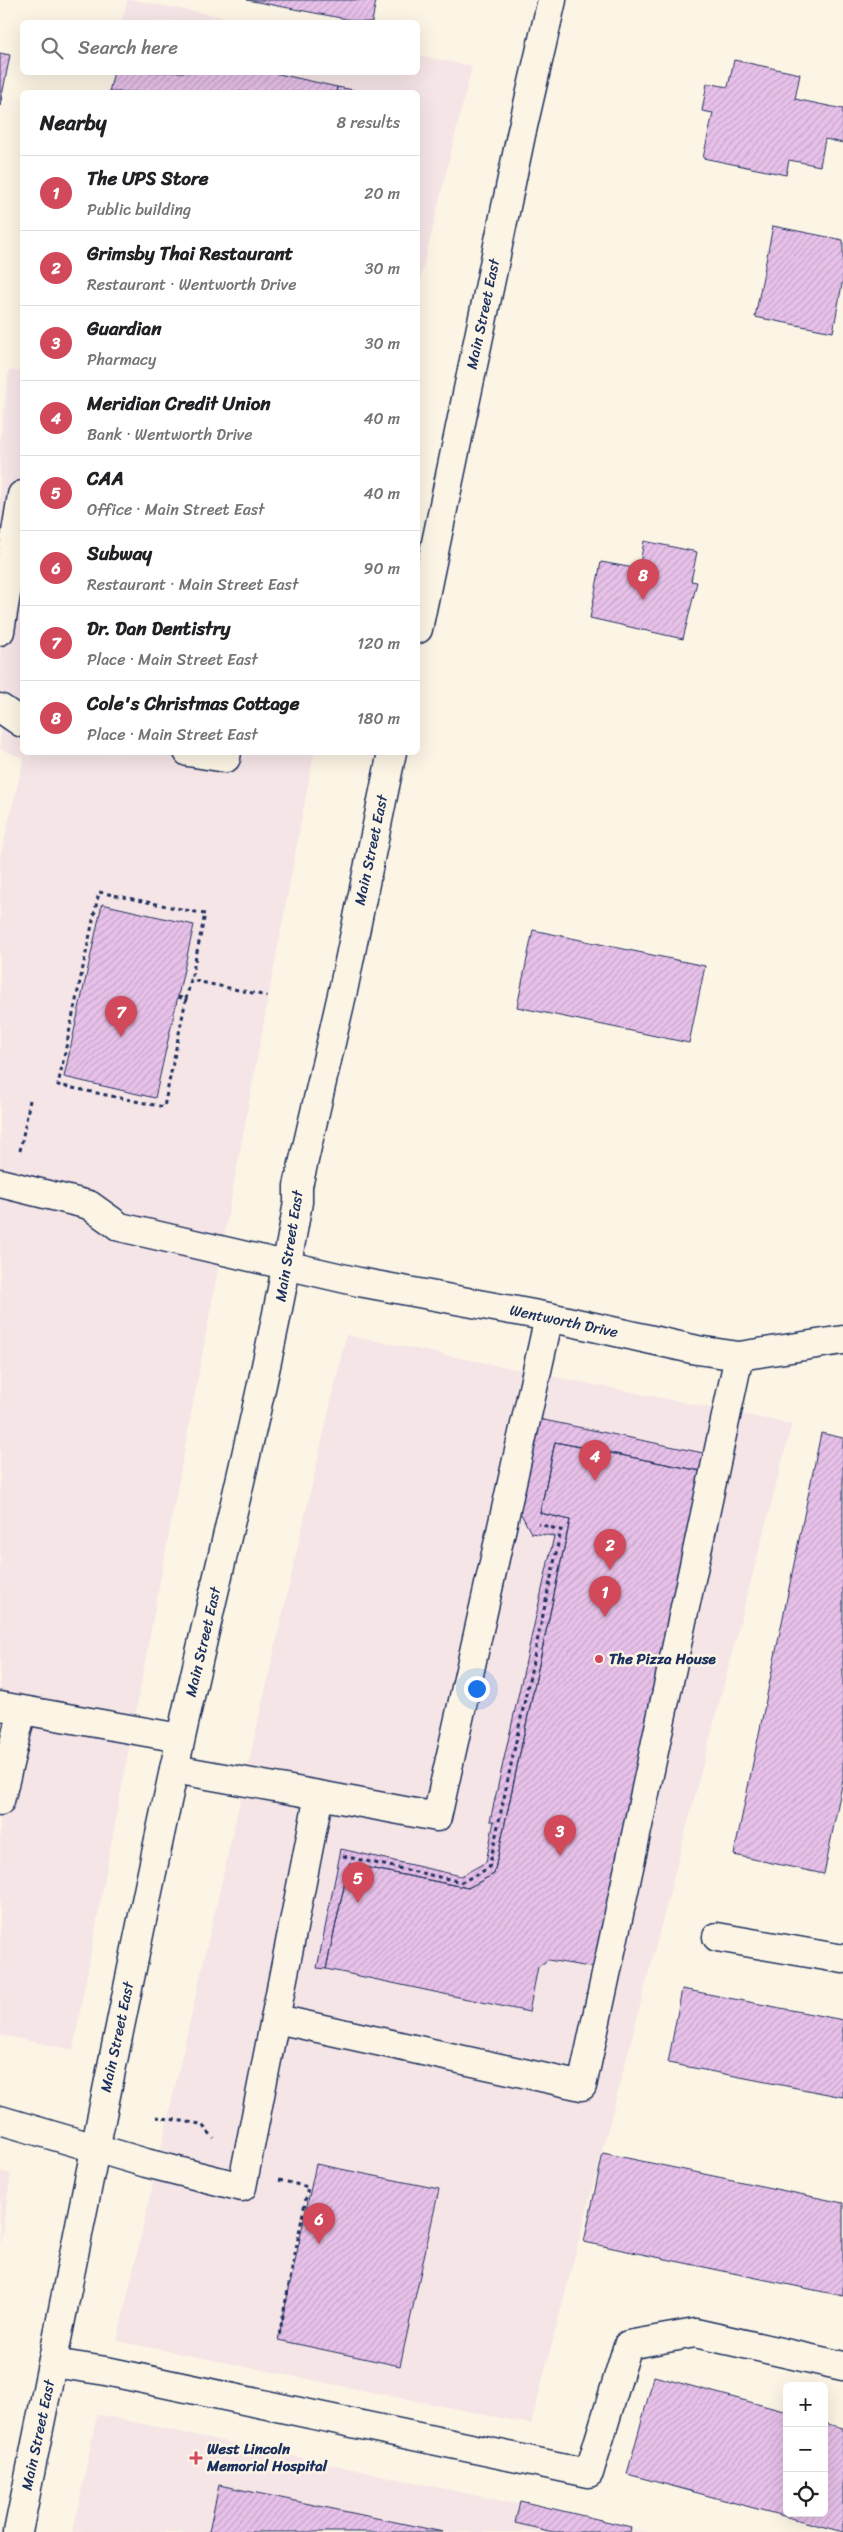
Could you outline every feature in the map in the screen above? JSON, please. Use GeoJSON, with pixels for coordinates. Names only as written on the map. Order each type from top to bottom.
{"type":"FeatureCollection","features":[{"type":"Feature","properties":{"kind":"main road","name":"Main Street East"},"geometry":{"type":"LineString","coordinates":[[420,619],[521,135],[552,0]]}},
{"type":"Feature","properties":{"kind":"main road"},"geometry":{"type":"LineString","coordinates":[[0,631],[20,507]]}},
{"type":"Feature","properties":{"kind":"main road"},"geometry":{"type":"LineString","coordinates":[[0,708],[20,722]]}},
{"type":"Feature","properties":{"kind":"main road"},"geometry":{"type":"LineString","coordinates":[[207,755],[226,758],[226,755]]}},
{"type":"Feature","properties":{"kind":"main road","name":"Main Street East"},"geometry":{"type":"LineString","coordinates":[[18,2532],[94,2147],[180,1738],[271,1350],[287,1264],[298,1186],[344,986],[391,755]]}},
{"type":"Feature","properties":{"kind":"main road","name":"Wentworth Drive"},"geometry":{"type":"LineString","coordinates":[[6,1185],[89,1205],[120,1227],[359,1282],[549,1317],[697,1350],[739,1356],[843,1340]]}},
{"type":"Feature","properties":{"kind":"main road"},"geometry":{"type":"LineString","coordinates":[[174,1769],[436,1818],[549,1317]]}},
{"type":"Feature","properties":{"kind":"main road"},"geometry":{"type":"LineString","coordinates":[[277,2019],[582,2086],[739,1356]]}},
{"type":"Feature","properties":{"kind":"main road"},"geometry":{"type":"LineString","coordinates":[[0,1801],[11,1708],[180,1738]]}},
{"type":"Feature","properties":{"kind":"main road"},"geometry":{"type":"LineString","coordinates":[[0,2120],[146,2163],[242,2187],[252,2124],[277,2019],[319,1795]]}},
{"type":"Feature","properties":{"kind":"main road"},"geometry":{"type":"LineString","coordinates":[[717,1937],[843,1959]]}},
{"type":"Feature","properties":{"kind":"main road"},"geometry":{"type":"LineString","coordinates":[[52,2363],[113,2372],[589,2473],[628,2345],[695,2333],[843,2366]]}},
{"type":"Feature","properties":{"kind":"path"},"geometry":{"type":"LineString","coordinates":[[99,892],[204,914],[186,999],[164,1107],[58,1085],[99,892]]}},
{"type":"Feature","properties":{"kind":"path"},"geometry":{"type":"LineString","coordinates":[[190,980],[267,996]]}},
{"type":"Feature","properties":{"kind":"path"},"geometry":{"type":"LineString","coordinates":[[178,997],[186,999]]}},
{"type":"Feature","properties":{"kind":"path"},"geometry":{"type":"LineString","coordinates":[[6,1185],[30,1100]]}},
{"type":"Feature","properties":{"kind":"path"},"geometry":{"type":"LineString","coordinates":[[156,2117],[202,2124],[220,2144]]}},
{"type":"Feature","properties":{"kind":"path"},"geometry":{"type":"LineString","coordinates":[[276,2179],[308,2188],[279,2336]]}},
{"type":"Feature","properties":{"kind":"shaded area"},"geometry":{"type":"Polygon","coordinates":[[[127,0],[134,0],[239,20],[122,20],[127,0]]]}},
{"type":"Feature","properties":{"kind":"shaded area"},"geometry":{"type":"Polygon","coordinates":[[[420,55],[472,66],[420,281],[420,90],[108,90],[112,75],[420,75],[420,55]]]}},
{"type":"Feature","properties":{"kind":"shaded area"},"geometry":{"type":"Polygon","coordinates":[[[9,370],[20,372],[20,755],[314,755],[73,2050],[0,2035],[0,857],[24,758],[0,749],[0,438],[9,370]]]}},
{"type":"Feature","properties":{"kind":"shaded area"},"geometry":{"type":"Polygon","coordinates":[[[346,1335],[792,1424],[531,2424],[117,2341],[346,1335]]]}},
{"type":"Feature","properties":{"kind":"shaded area"},"geometry":{"type":"Polygon","coordinates":[[[0,2171],[11,2174],[0,2245],[0,2171]]]}},
{"type":"Feature","properties":{"kind":"shaded area","name":"West Lincoln Memorial Hospital"},"geometry":{"type":"Polygon","coordinates":[[[97,2414],[646,2532],[73,2532],[97,2414]]]}},
{"type":"Feature","properties":{"kind":"building"},"geometry":{"type":"Polygon","coordinates":[[[247,0],[376,0],[372,20],[352,20],[247,0]]]}},
{"type":"Feature","properties":{"kind":"building"},"geometry":{"type":"Polygon","coordinates":[[[0,53],[10,55],[0,106],[0,53]]]}},
{"type":"Feature","properties":{"kind":"building"},"geometry":{"type":"Polygon","coordinates":[[[734,60],[800,74],[795,99],[843,109],[843,143],[825,139],[820,166],[789,160],[786,175],[703,158],[713,113],[702,111],[707,83],[728,87],[734,60]]]}},
{"type":"Feature","properties":{"kind":"building"},"geometry":{"type":"Polygon","coordinates":[[[113,75],[283,75],[337,87],[336,90],[110,90],[113,75]]]}},
{"type":"Feature","properties":{"kind":"building"},"geometry":{"type":"Polygon","coordinates":[[[337,87],[354,90],[336,90],[337,87]]]}},
{"type":"Feature","properties":{"kind":"building"},"geometry":{"type":"Polygon","coordinates":[[[773,226],[843,240],[843,279],[833,332],[755,317],[773,226]]]}},
{"type":"Feature","properties":{"kind":"building"},"geometry":{"type":"Polygon","coordinates":[[[644,541],[697,552],[691,581],[697,582],[683,639],[590,618],[601,562],[639,569],[644,541]]]}},
{"type":"Feature","properties":{"kind":"building"},"geometry":{"type":"Polygon","coordinates":[[[102,904],[194,925],[155,1098],[64,1077],[102,904]]]}},
{"type":"Feature","properties":{"kind":"building"},"geometry":{"type":"Polygon","coordinates":[[[533,930],[705,966],[689,1043],[517,1007],[533,930]]]}},
{"type":"Feature","properties":{"kind":"building"},"geometry":{"type":"Polygon","coordinates":[[[539,1419],[708,1454],[701,1471],[555,1442],[540,1513],[570,1520],[494,1874],[468,1888],[349,1864],[326,1969],[317,1968],[341,1849],[461,1876],[486,1862],[494,1821],[490,1821],[554,1536],[531,1533],[520,1512],[539,1419]]]}},
{"type":"Feature","properties":{"kind":"building"},"geometry":{"type":"Polygon","coordinates":[[[821,1433],[843,1438],[843,1780],[824,1874],[734,1855],[821,1433]]]}},
{"type":"Feature","properties":{"kind":"building"},"geometry":{"type":"Polygon","coordinates":[[[555,1442],[701,1471],[595,1968],[548,1960],[538,1967],[529,2012],[326,1969],[349,1864],[468,1888],[494,1874],[570,1520],[540,1513],[555,1442]]]}},
{"type":"Feature","properties":{"kind":"building"},"geometry":{"type":"Polygon","coordinates":[[[682,1989],[843,2020],[843,2097],[668,2063],[682,1989]]]}},
{"type":"Feature","properties":{"kind":"building"},"geometry":{"type":"Polygon","coordinates":[[[603,2153],[843,2203],[843,2296],[584,2242],[603,2153]]]}},
{"type":"Feature","properties":{"kind":"building"},"geometry":{"type":"Polygon","coordinates":[[[316,2164],[439,2189],[400,2366],[278,2340],[316,2164]]]}},
{"type":"Feature","properties":{"kind":"building"},"geometry":{"type":"Polygon","coordinates":[[[654,2376],[783,2411],[783,2516],[627,2474],[654,2376]]]}},
{"type":"Feature","properties":{"kind":"building"},"geometry":{"type":"Polygon","coordinates":[[[828,2424],[843,2428],[843,2532],[787,2517],[828,2517],[828,2424]]]}},
{"type":"Feature","properties":{"kind":"building"},"geometry":{"type":"Polygon","coordinates":[[[219,2485],[443,2532],[209,2532],[219,2485]]]}},
{"type":"Feature","properties":{"kind":"building"},"geometry":{"type":"Polygon","coordinates":[[[520,2501],[631,2527],[630,2532],[553,2532],[515,2523],[520,2501]]]}},
{"type":"Feature","properties":{"kind":"place","name":"Cole's Christmas Cottage"},"geometry":{"type":"Point","coordinates":[643,600]}},
{"type":"Feature","properties":{"kind":"place","name":"Dr. Dan Dentistry"},"geometry":{"type":"Point","coordinates":[121,1037]}},
{"type":"Feature","properties":{"kind":"place","name":"Meridian Credit Union"},"geometry":{"type":"Point","coordinates":[595,1481]}},
{"type":"Feature","properties":{"kind":"place","name":"Grimsby Thai Restaurant"},"geometry":{"type":"Point","coordinates":[610,1570]}},
{"type":"Feature","properties":{"kind":"place","name":"The UPS Store"},"geometry":{"type":"Point","coordinates":[605,1617]}},
{"type":"Feature","properties":{"kind":"place","name":"The Pizza House"},"geometry":{"type":"Point","coordinates":[599,1659]}},
{"type":"Feature","properties":{"kind":"place","name":"Guardian"},"geometry":{"type":"Point","coordinates":[560,1856]}},
{"type":"Feature","properties":{"kind":"place","name":"CAA"},"geometry":{"type":"Point","coordinates":[358,1903]}},
{"type":"Feature","properties":{"kind":"place","name":"Subway"},"geometry":{"type":"Point","coordinates":[319,2244]}},
{"type":"Feature","properties":{"kind":"place","name":"West Lincoln Memorial Hospital"},"geometry":{"type":"Point","coordinates":[196,2458]}}]}
